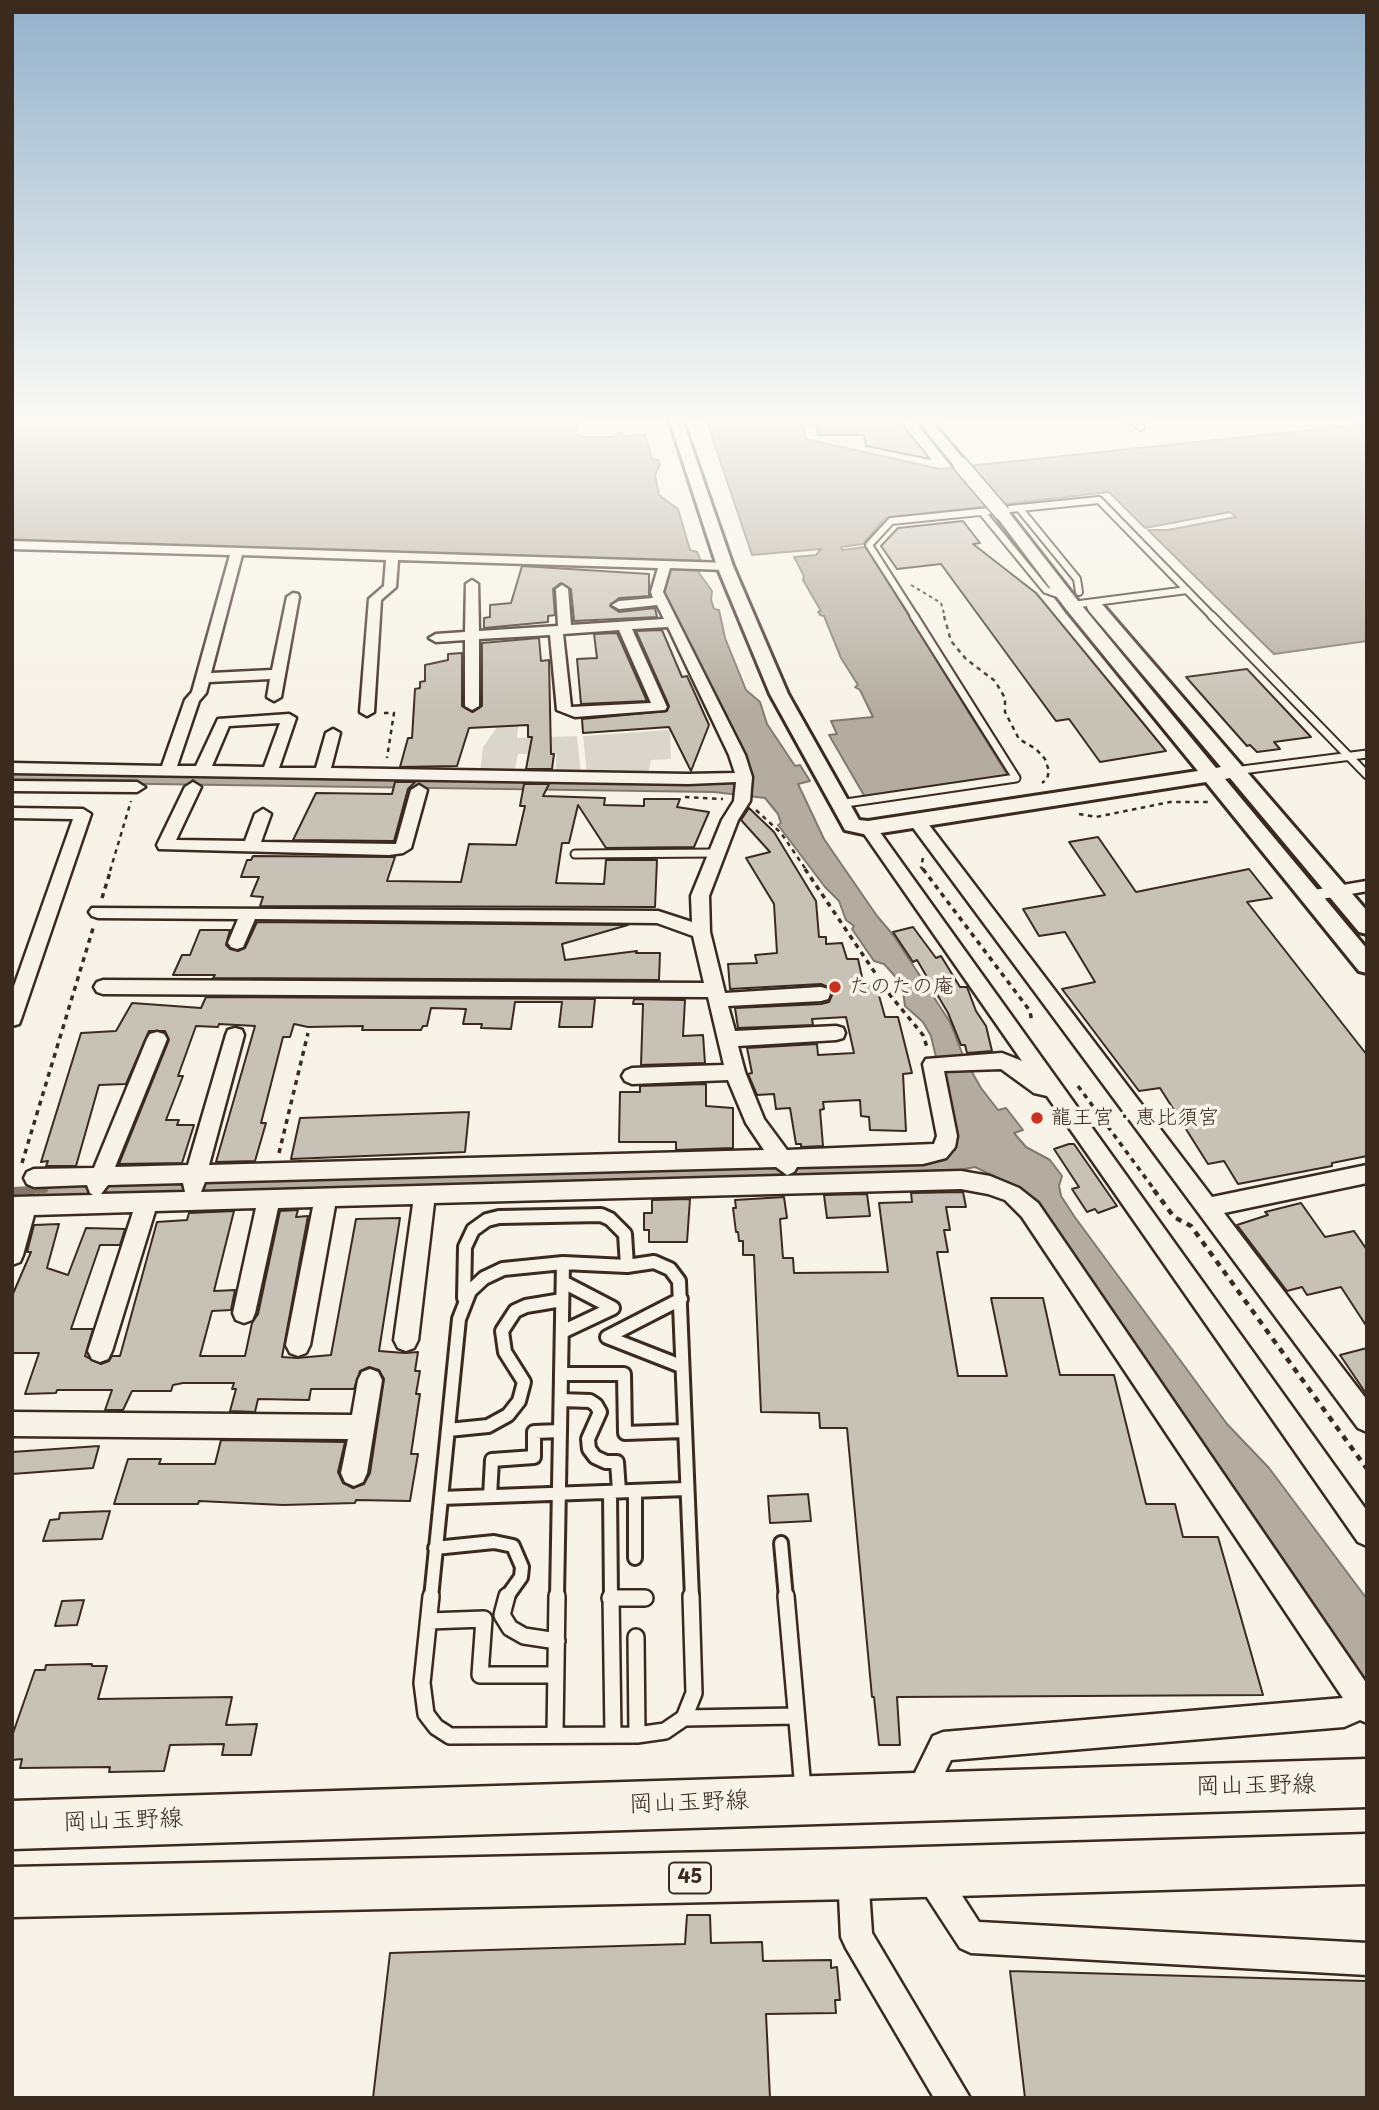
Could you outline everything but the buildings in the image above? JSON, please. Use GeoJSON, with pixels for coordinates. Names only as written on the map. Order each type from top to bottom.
{"type":"FeatureCollection","features":[{"type":"Feature","properties":{"kind":"main road","name":"岡山玉野線"},"geometry":{"type":"LineString","coordinates":[[12,1825],[1367,1783]]}},
{"type":"Feature","properties":{"kind":"main road","name":"45"},"geometry":{"type":"LineString","coordinates":[[12,1892],[853,1874],[1367,1859]]}},
{"type":"Feature","properties":{"kind":"street"},"geometry":{"type":"LineString","coordinates":[[707,514],[725,566],[779,694],[852,825],[868,828],[1234,771]]}},
{"type":"Feature","properties":{"kind":"street"},"geometry":{"type":"LineString","coordinates":[[1003,514],[1035,553],[1234,771],[1367,926]]}},
{"type":"Feature","properties":{"kind":"street"},"geometry":{"type":"LineString","coordinates":[[12,544],[725,566]]}},
{"type":"Feature","properties":{"kind":"street"},"geometry":{"type":"LineString","coordinates":[[168,771],[203,678],[237,551]]}},
{"type":"Feature","properties":{"kind":"street"},"geometry":{"type":"LineString","coordinates":[[367,712],[375,599],[390,587],[392,556]]}},
{"type":"Feature","properties":{"kind":"street"},"geometry":{"type":"LineString","coordinates":[[667,565],[657,592],[737,755],[744,788],[700,896],[701,932],[735,1072],[756,1123],[792,1172]]}},
{"type":"Feature","properties":{"kind":"street"},"geometry":{"type":"LineString","coordinates":[[472,584],[472,706]]}},
{"type":"Feature","properties":{"kind":"street"},"geometry":{"type":"LineString","coordinates":[[562,589],[564,710],[573,712],[660,707],[624,626]]}},
{"type":"Feature","properties":{"kind":"street"},"geometry":{"type":"LineString","coordinates":[[274,697],[293,597]]}},
{"type":"Feature","properties":{"kind":"street"},"geometry":{"type":"LineString","coordinates":[[1077,599],[1211,775],[1367,965]]}},
{"type":"Feature","properties":{"kind":"street"},"geometry":{"type":"LineString","coordinates":[[619,605],[661,601]]}},
{"type":"Feature","properties":{"kind":"street"},"geometry":{"type":"LineString","coordinates":[[436,638],[671,622]]}},
{"type":"Feature","properties":{"kind":"street"},"geometry":{"type":"LineString","coordinates":[[203,678],[278,674]]}},
{"type":"Feature","properties":{"kind":"street"},"geometry":{"type":"LineString","coordinates":[[573,712],[575,732]]}},
{"type":"Feature","properties":{"kind":"street"},"geometry":{"type":"LineString","coordinates":[[202,771],[223,722],[289,718],[270,772]]}},
{"type":"Feature","properties":{"kind":"street"},"geometry":{"type":"LineString","coordinates":[[322,773],[333,733]]}},
{"type":"Feature","properties":{"kind":"street"},"geometry":{"type":"LineString","coordinates":[[12,768],[688,779],[744,788]]}},
{"type":"Feature","properties":{"kind":"street"},"geometry":{"type":"LineString","coordinates":[[12,786],[137,787]]}},
{"type":"Feature","properties":{"kind":"street"},"geometry":{"type":"LineString","coordinates":[[193,787],[166,845],[389,850],[402,848],[419,790]]}},
{"type":"Feature","properties":{"kind":"street"},"geometry":{"type":"LineString","coordinates":[[12,813],[83,814],[12,1019]]}},
{"type":"Feature","properties":{"kind":"street"},"geometry":{"type":"LineString","coordinates":[[251,847],[263,814]]}},
{"type":"Feature","properties":{"kind":"street"},"geometry":{"type":"LineString","coordinates":[[917,821],[1367,1420]]}},
{"type":"Feature","properties":{"kind":"street"},"geometry":{"type":"LineString","coordinates":[[868,828],[1367,1533]]}},
{"type":"Feature","properties":{"kind":"street"},"geometry":{"type":"LineString","coordinates":[[98,912],[658,917],[701,932]]}},
{"type":"Feature","properties":{"kind":"street"},"geometry":{"type":"LineString","coordinates":[[237,943],[248,914]]}},
{"type":"Feature","properties":{"kind":"street"},"geometry":{"type":"LineString","coordinates":[[103,987],[718,995],[821,993]]}},
{"type":"Feature","properties":{"kind":"street"},"geometry":{"type":"LineString","coordinates":[[728,1039],[836,1033]]}},
{"type":"Feature","properties":{"kind":"street"},"geometry":{"type":"LineString","coordinates":[[192,1187],[235,1035]]}},
{"type":"Feature","properties":{"kind":"street"},"geometry":{"type":"LineString","coordinates":[[96,1190],[157,1039]]}},
{"type":"Feature","properties":{"kind":"street"},"geometry":{"type":"LineString","coordinates":[[34,1178],[147,1203],[192,1187],[270,1199],[425,1194],[792,1172],[939,1152],[945,1147],[947,1136],[934,1064],[1002,1061],[1015,1066],[1041,1087],[1052,1090]]}},
{"type":"Feature","properties":{"kind":"street"},"geometry":{"type":"LineString","coordinates":[[632,1076],[735,1072]]}},
{"type":"Feature","properties":{"kind":"street"},"geometry":{"type":"LineString","coordinates":[[12,1255],[19,1206],[96,1190],[192,1187],[274,1172],[792,1172],[961,1180],[990,1185],[1012,1194],[1030,1210],[1365,1706],[1344,1713],[943,1746],[919,1795]]}},
{"type":"Feature","properties":{"kind":"street"},"geometry":{"type":"LineString","coordinates":[[1208,1207],[1367,1174]]}},
{"type":"Feature","properties":{"kind":"street"},"geometry":{"type":"LineString","coordinates":[[405,1340],[425,1194]]}},
{"type":"Feature","properties":{"kind":"street"},"geometry":{"type":"LineString","coordinates":[[298,1345],[326,1197]]}},
{"type":"Feature","properties":{"kind":"street"},"geometry":{"type":"LineString","coordinates":[[244,1313],[270,1199]]}},
{"type":"Feature","properties":{"kind":"street"},"geometry":{"type":"LineString","coordinates":[[100,1351],[147,1203]]}},
{"type":"Feature","properties":{"kind":"street"},"geometry":{"type":"LineString","coordinates":[[354,1473],[370,1380]]}},
{"type":"Feature","properties":{"kind":"street"},"geometry":{"type":"LineString","coordinates":[[12,1424],[362,1427]]}},
{"type":"Feature","properties":{"kind":"street"},"geometry":{"type":"LineString","coordinates":[[928,1871],[971,1937],[1367,1959]]}},
{"type":"Feature","properties":{"kind":"street"},"geometry":{"type":"LineString","coordinates":[[853,1874],[857,1937],[953,2098]]}},
{"type":"Feature","properties":{"kind":"lane"},"geometry":{"type":"LineString","coordinates":[[839,804],[1016,778],[869,545],[891,521],[957,514]]}},
{"type":"Feature","properties":{"kind":"lane"},"geometry":{"type":"LineString","coordinates":[[984,514],[1046,590],[1077,599],[1187,590]]}},
{"type":"Feature","properties":{"kind":"lane"},"geometry":{"type":"LineString","coordinates":[[1024,514],[1077,579],[1077,599]]}},
{"type":"Feature","properties":{"kind":"lane"},"geometry":{"type":"LineString","coordinates":[[1115,514],[1367,775]]}},
{"type":"Feature","properties":{"kind":"lane"},"geometry":{"type":"LineString","coordinates":[[1234,771],[1367,754]]}},
{"type":"Feature","properties":{"kind":"lane"},"geometry":{"type":"LineString","coordinates":[[575,854],[717,853]]}},
{"type":"Feature","properties":{"kind":"lane"},"geometry":{"type":"LineString","coordinates":[[1310,897],[1367,886]]}},
{"type":"Feature","properties":{"kind":"lane"},"geometry":{"type":"LineString","coordinates":[[464,1305],[465,1247],[473,1230],[487,1220],[499,1217],[601,1215],[610,1219],[625,1234],[627,1266]]}},
{"type":"Feature","properties":{"kind":"lane"},"geometry":{"type":"LineString","coordinates":[[684,1718],[694,1693],[695,1675],[679,1281],[670,1269],[654,1262],[627,1266],[563,1263],[503,1269],[491,1273],[476,1284],[459,1319],[422,1699],[426,1714],[436,1727],[450,1736],[637,1735],[665,1731],[684,1718],[796,1716]]}},
{"type":"Feature","properties":{"kind":"lane"},"geometry":{"type":"LineString","coordinates":[[555,1734],[563,1263]]}},
{"type":"Feature","properties":{"kind":"lane"},"geometry":{"type":"LineString","coordinates":[[562,1332],[613,1308],[563,1282]]}},
{"type":"Feature","properties":{"kind":"lane"},"geometry":{"type":"LineString","coordinates":[[681,1299],[607,1337],[681,1366]]}},
{"type":"Feature","properties":{"kind":"lane"},"geometry":{"type":"LineString","coordinates":[[448,1430],[488,1426],[508,1415],[519,1401],[524,1382],[505,1352],[502,1331],[515,1311],[526,1306],[562,1300]]}},
{"type":"Feature","properties":{"kind":"lane"},"geometry":{"type":"LineString","coordinates":[[561,1374],[624,1374],[625,1433],[684,1431]]}},
{"type":"Feature","properties":{"kind":"lane"},"geometry":{"type":"LineString","coordinates":[[561,1400],[590,1401],[596,1405],[600,1412],[588,1439],[589,1449],[595,1457],[606,1462],[617,1462],[610,1598],[613,1734]]}},
{"type":"Feature","properties":{"kind":"lane"},"geometry":{"type":"LineString","coordinates":[[490,1496],[492,1460],[534,1457],[534,1432],[560,1431]]}},
{"type":"Feature","properties":{"kind":"lane"},"geometry":{"type":"LineString","coordinates":[[441,1498],[686,1489]]}},
{"type":"Feature","properties":{"kind":"lane"},"geometry":{"type":"LineString","coordinates":[[635,1491],[635,1558]]}},
{"type":"Feature","properties":{"kind":"lane"},"geometry":{"type":"LineString","coordinates":[[435,1548],[494,1542],[513,1546],[522,1567],[521,1577],[504,1601],[502,1615],[510,1629],[524,1636],[557,1641]]}},
{"type":"Feature","properties":{"kind":"lane"},"geometry":{"type":"LineString","coordinates":[[781,1543],[804,1800]]}},
{"type":"Feature","properties":{"kind":"lane"},"geometry":{"type":"LineString","coordinates":[[610,1598],[645,1598]]}},
{"type":"Feature","properties":{"kind":"lane"},"geometry":{"type":"LineString","coordinates":[[429,1621],[484,1619],[480,1675],[556,1675]]}},
{"type":"Feature","properties":{"kind":"lane"},"geometry":{"type":"LineString","coordinates":[[636,1637],[637,1735]]}},
{"type":"Feature","properties":{"kind":"path"},"geometry":{"type":"LineString","coordinates":[[367,712],[394,713],[385,774]]}},
{"type":"Feature","properties":{"kind":"path"},"geometry":{"type":"LineString","coordinates":[[34,1178],[18,1178],[137,787]]}},
{"type":"Feature","properties":{"kind":"path"},"geometry":{"type":"LineString","coordinates":[[675,796],[744,788],[781,833],[890,995],[923,1035],[934,1064]]}},
{"type":"Feature","properties":{"kind":"path"},"geometry":{"type":"LineString","coordinates":[[1073,813],[1096,817],[1170,802],[1213,802]]}},
{"type":"Feature","properties":{"kind":"path"},"geometry":{"type":"LineString","coordinates":[[936,846],[924,851],[921,867],[1030,1011],[1031,1023],[1039,1034]]}},
{"type":"Feature","properties":{"kind":"path"},"geometry":{"type":"LineString","coordinates":[[274,1172],[308,1033]]}},
{"type":"Feature","properties":{"kind":"path"},"geometry":{"type":"LineString","coordinates":[[1071,1077],[1174,1217],[1191,1226],[1367,1469]]}},
{"type":"Feature","properties":{"kind":"shaded area"},"geometry":{"type":"Polygon","coordinates":[[[12,514],[680,514],[690,550],[697,552],[701,561],[698,564],[699,573],[712,591],[714,609],[719,610],[725,638],[746,690],[760,702],[767,724],[795,766],[800,765],[810,781],[798,784],[824,839],[894,936],[950,1022],[964,1058],[981,1088],[998,1110],[1006,1108],[1023,1130],[1014,1133],[1026,1147],[1050,1160],[1062,1176],[1059,1186],[1061,1196],[1074,1216],[1227,1424],[1269,1468],[1367,1599],[1367,1685],[1035,1203],[1004,1181],[975,1167],[950,1172],[37,1196],[42,1183],[942,1157],[955,1150],[955,1138],[931,1036],[923,1022],[905,1006],[902,984],[884,964],[874,961],[852,929],[854,926],[846,920],[839,901],[825,887],[778,825],[781,823],[778,814],[765,798],[714,792],[12,782],[12,772],[750,780],[660,590],[670,571],[670,563],[12,541],[12,514]]]}},
{"type":"Feature","properties":{"kind":"shaded area"},"geometry":{"type":"Polygon","coordinates":[[[738,514],[915,514],[885,518],[863,544],[841,547],[842,550],[865,547],[868,550],[1008,776],[865,797],[829,735],[837,734],[831,721],[873,717],[860,690],[855,687],[858,685],[841,658],[824,616],[818,612],[821,611],[803,580],[804,576],[794,557],[816,555],[821,549],[752,555],[738,514]]]}},
{"type":"Feature","properties":{"kind":"shaded area"},"geometry":{"type":"Polygon","coordinates":[[[1131,514],[1217,514],[1145,528],[1131,514]]]}},
{"type":"Feature","properties":{"kind":"shaded area"},"geometry":{"type":"Polygon","coordinates":[[[1233,514],[1367,514],[1367,641],[1274,654],[1148,530],[1168,530],[1236,517],[1233,514]]]}},
{"type":"Feature","properties":{"kind":"shaded area"},"geometry":{"type":"Polygon","coordinates":[[[498,726],[518,726],[517,738],[577,736],[581,775],[556,774],[556,754],[518,754],[514,773],[480,772],[483,747],[498,726]]]}},
{"type":"Feature","properties":{"kind":"shaded area"},"geometry":{"type":"Polygon","coordinates":[[[670,730],[671,759],[651,760],[648,775],[587,774],[583,736],[670,730]]]}},
{"type":"Feature","properties":{"kind":"waterway"},"geometry":{"type":"LineString","coordinates":[[34,1190],[12,1191],[45,1190]]}},
{"type":"Feature","properties":{"kind":"place","name":"たのたの庵"},"geometry":{"type":"Point","coordinates":[835,987]}},
{"type":"Feature","properties":{"kind":"place","name":"龍王宮・恵比須宮"},"geometry":{"type":"Point","coordinates":[1037,1118]}}]}
